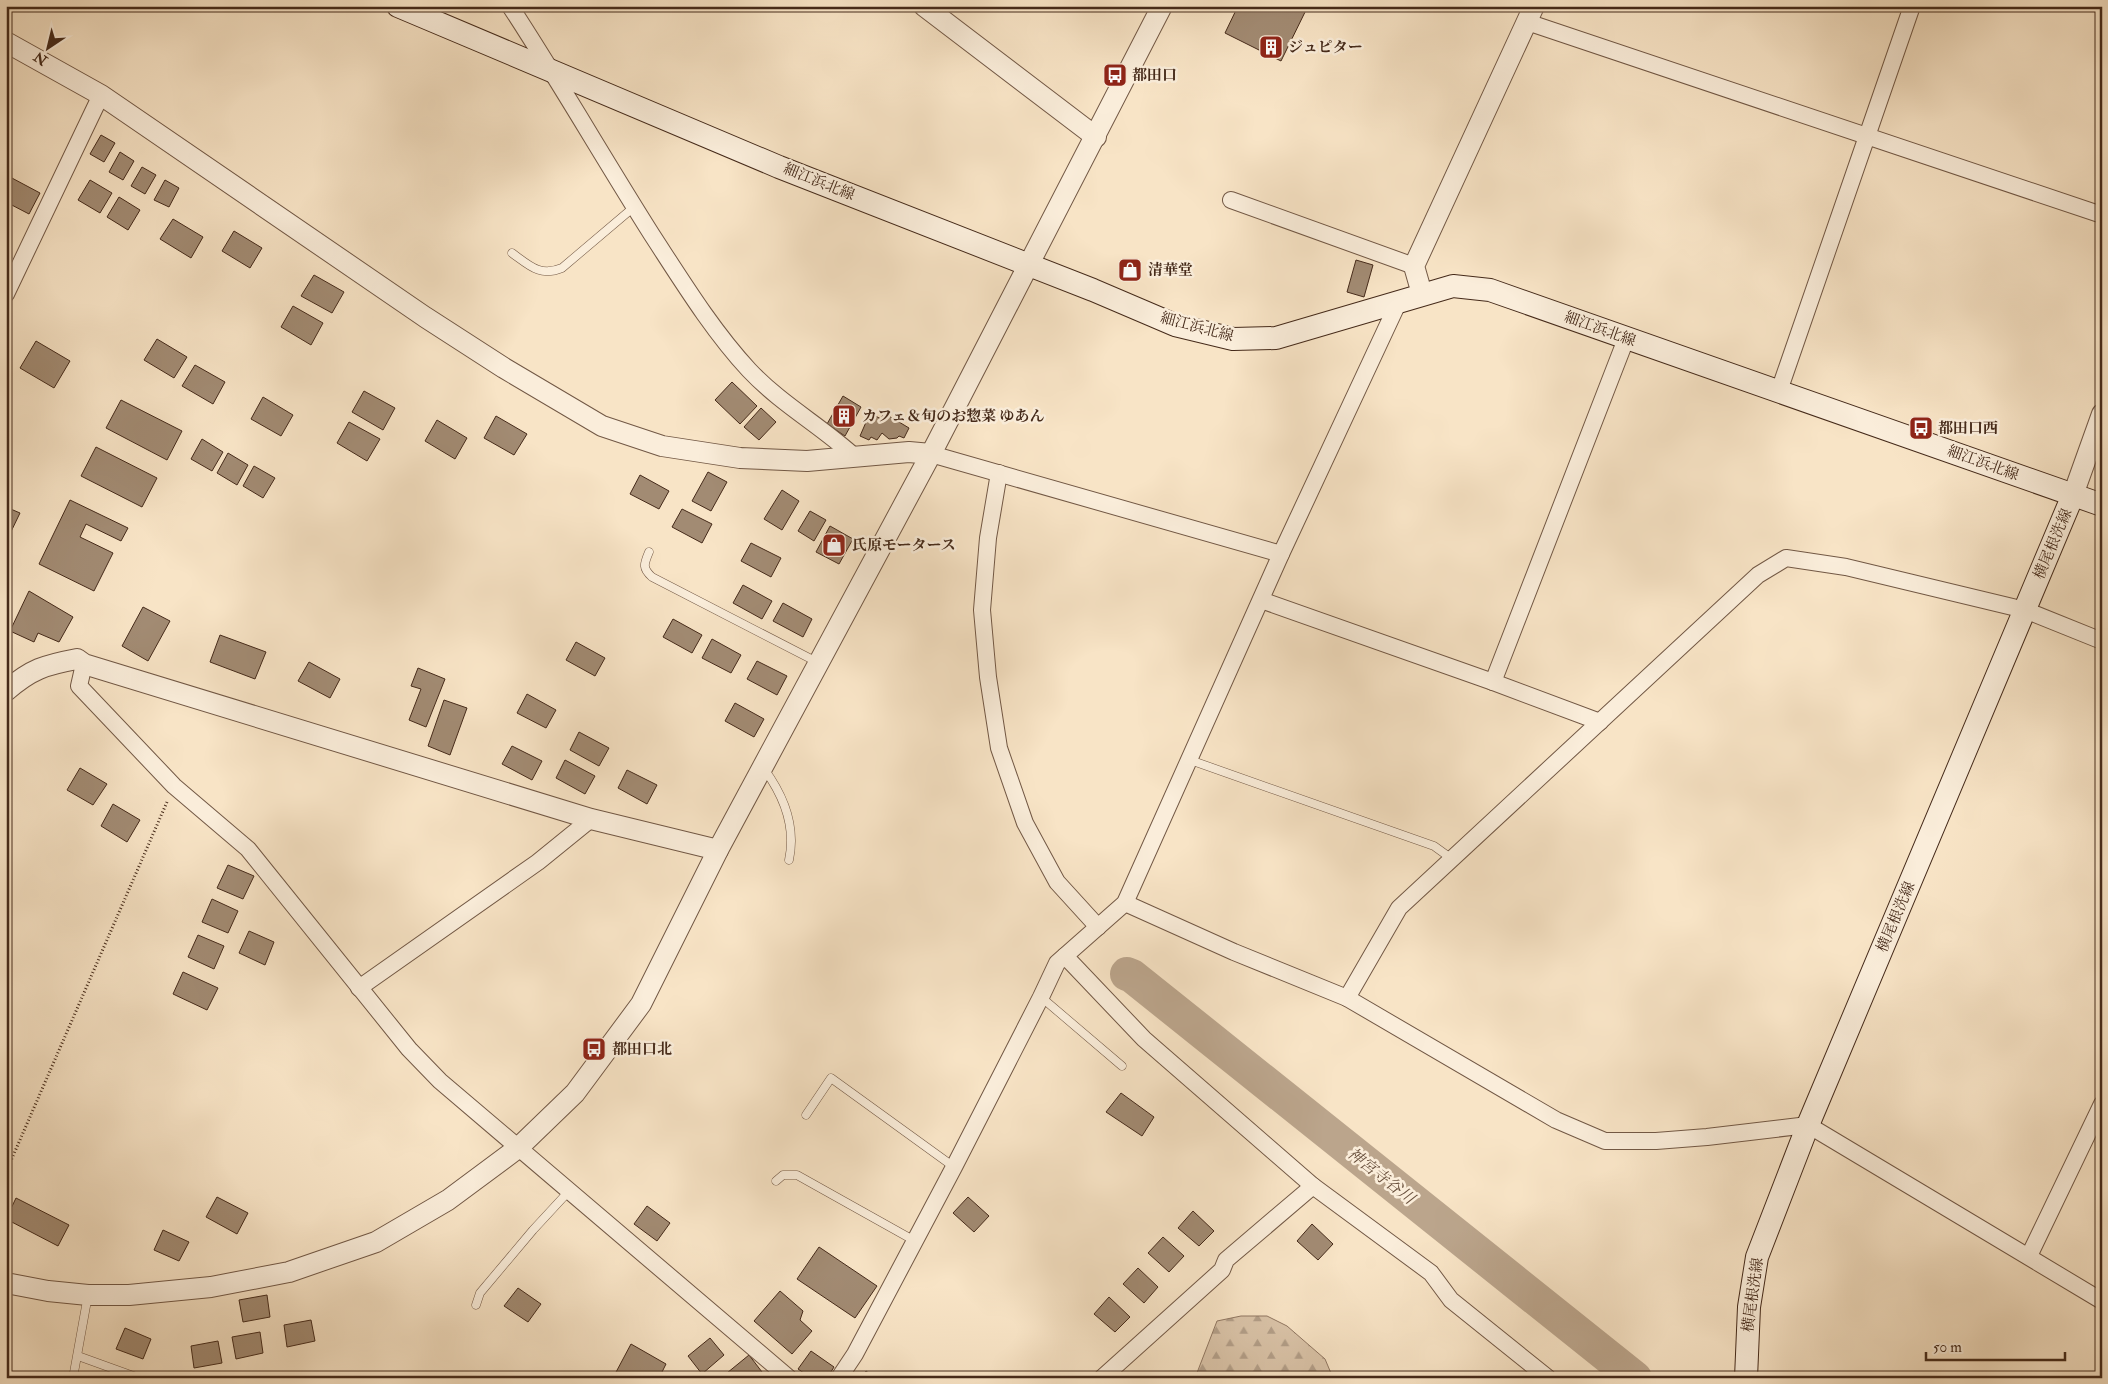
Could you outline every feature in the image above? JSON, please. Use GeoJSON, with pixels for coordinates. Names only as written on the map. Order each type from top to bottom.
{"type":"FeatureCollection","features":[{"type":"Feature","properties":{"kind":"main road","name":"細江浜北線"},"geometry":{"type":"LineString","coordinates":[[398,6],[551,69],[779,167],[1175,325],[1233,339],[1276,338],[1453,286],[1490,290],[2073,494]]}},
{"type":"Feature","properties":{"kind":"main road","name":"横尾根洗線"},"geometry":{"type":"LineString","coordinates":[[1746,1378],[1749,1307],[1757,1257],[1808,1125],[2073,494],[2102,505]]}},
{"type":"Feature","properties":{"kind":"street"},"geometry":{"type":"LineString","coordinates":[[510,6],[551,69],[634,207],[711,323],[748,369],[791,409],[841,444],[855,457]]}},
{"type":"Feature","properties":{"kind":"street"},"geometry":{"type":"LineString","coordinates":[[924,6],[1096,137]]}},
{"type":"Feature","properties":{"kind":"street"},"geometry":{"type":"LineString","coordinates":[[6,1283],[48,1291],[88,1295],[129,1295],[211,1287],[289,1272],[376,1242],[448,1200],[518,1148],[575,1092],[641,1004],[718,850],[1030,266],[1162,6]]}},
{"type":"Feature","properties":{"kind":"street"},"geometry":{"type":"LineString","coordinates":[[1779,391],[1912,6]]}},
{"type":"Feature","properties":{"kind":"street"},"geometry":{"type":"LineString","coordinates":[[1422,294],[1414,266],[1530,14],[1867,136],[2102,215]]}},
{"type":"Feature","properties":{"kind":"street"},"geometry":{"type":"LineString","coordinates":[[6,42],[101,95],[425,317],[504,368],[602,426],[662,446],[740,458],[807,461],[909,452],[931,454],[1281,554]]}},
{"type":"Feature","properties":{"kind":"street"},"geometry":{"type":"LineString","coordinates":[[6,294],[101,95]]}},
{"type":"Feature","properties":{"kind":"street"},"geometry":{"type":"LineString","coordinates":[[1231,200],[1414,266]]}},
{"type":"Feature","properties":{"kind":"street"},"geometry":{"type":"LineString","coordinates":[[840,1378],[855,1354],[954,1167],[1057,963],[1125,903],[1281,554],[1399,301]]}},
{"type":"Feature","properties":{"kind":"street"},"geometry":{"type":"LineString","coordinates":[[1493,682],[1626,339]]}},
{"type":"Feature","properties":{"kind":"street"},"geometry":{"type":"LineString","coordinates":[[2073,494],[2102,414]]}},
{"type":"Feature","properties":{"kind":"street"},"geometry":{"type":"LineString","coordinates":[[999,473],[988,538],[982,610],[988,676],[999,748],[1025,823],[1057,882],[1098,927]]}},
{"type":"Feature","properties":{"kind":"street"},"geometry":{"type":"LineString","coordinates":[[1347,998],[1399,908],[1758,575],[1786,558],[1846,567],[2025,610],[2102,641]]}},
{"type":"Feature","properties":{"kind":"street"},"geometry":{"type":"LineString","coordinates":[[1261,600],[1600,722]]}},
{"type":"Feature","properties":{"kind":"street"},"geometry":{"type":"LineString","coordinates":[[6,691],[20,679],[46,664],[77,659],[84,664],[591,819],[718,850]]}},
{"type":"Feature","properties":{"kind":"street"},"geometry":{"type":"LineString","coordinates":[[84,664],[78,686],[174,786],[248,849],[409,1049],[440,1081],[789,1378]]}},
{"type":"Feature","properties":{"kind":"street"},"geometry":{"type":"LineString","coordinates":[[359,988],[538,862],[591,819]]}},
{"type":"Feature","properties":{"kind":"street"},"geometry":{"type":"LineString","coordinates":[[1125,903],[1234,952],[1347,998],[1556,1120],[1604,1141],[1656,1141],[1808,1125],[2102,1301]]}},
{"type":"Feature","properties":{"kind":"street"},"geometry":{"type":"LineString","coordinates":[[1065,956],[1144,1039],[1313,1186],[1431,1272],[1451,1300],[1548,1378]]}},
{"type":"Feature","properties":{"kind":"street"},"geometry":{"type":"LineString","coordinates":[[2029,1256],[2102,1104]]}},
{"type":"Feature","properties":{"kind":"street"},"geometry":{"type":"LineString","coordinates":[[1102,1378],[1222,1270],[1226,1260],[1313,1186]]}},
{"type":"Feature","properties":{"kind":"lane"},"geometry":{"type":"LineString","coordinates":[[512,253],[535,270],[553,272],[562,268],[634,207]]}},
{"type":"Feature","properties":{"kind":"lane"},"geometry":{"type":"LineString","coordinates":[[649,552],[643,566],[645,571],[652,577],[819,663]]}},
{"type":"Feature","properties":{"kind":"lane"},"geometry":{"type":"LineString","coordinates":[[1190,760],[1434,846],[1452,859]]}},
{"type":"Feature","properties":{"kind":"lane"},"geometry":{"type":"LineString","coordinates":[[763,767],[771,778],[789,818],[792,848],[789,860]]}},
{"type":"Feature","properties":{"kind":"lane"},"geometry":{"type":"LineString","coordinates":[[1041,997],[1122,1066]]}},
{"type":"Feature","properties":{"kind":"lane"},"geometry":{"type":"LineString","coordinates":[[806,1115],[831,1078],[954,1167]]}},
{"type":"Feature","properties":{"kind":"lane"},"geometry":{"type":"LineString","coordinates":[[776,1181],[784,1175],[797,1175],[915,1241]]}},
{"type":"Feature","properties":{"kind":"lane"},"geometry":{"type":"LineString","coordinates":[[476,1305],[480,1293],[532,1230],[570,1190]]}},
{"type":"Feature","properties":{"kind":"lane"},"geometry":{"type":"LineString","coordinates":[[73,1378],[88,1295]]}},
{"type":"Feature","properties":{"kind":"lane"},"geometry":{"type":"LineString","coordinates":[[78,1356],[139,1378]]}},
{"type":"Feature","properties":{"kind":"path"},"geometry":{"type":"LineString","coordinates":[[6,1172],[174,786]]}},
{"type":"Feature","properties":{"kind":"green space"},"geometry":{"type":"Polygon","coordinates":[[[1241,1316],[1267,1316],[1287,1326],[1325,1359],[1333,1378],[1195,1378],[1217,1321],[1241,1316]]]}},
{"type":"Feature","properties":{"kind":"building","name":"ジュピター"},"geometry":{"type":"Polygon","coordinates":[[[1238,6],[1308,6],[1281,61],[1225,33],[1238,6]]]}},
{"type":"Feature","properties":{"kind":"building"},"geometry":{"type":"Polygon","coordinates":[[[101,135],[115,143],[104,162],[90,154],[101,135]]]}},
{"type":"Feature","properties":{"kind":"building"},"geometry":{"type":"Polygon","coordinates":[[[120,152],[134,161],[123,180],[109,172],[120,152]]]}},
{"type":"Feature","properties":{"kind":"building"},"geometry":{"type":"Polygon","coordinates":[[[142,167],[156,175],[145,194],[131,186],[142,167]]]}},
{"type":"Feature","properties":{"kind":"building"},"geometry":{"type":"Polygon","coordinates":[[[10,177],[40,193],[29,214],[6,202],[6,183],[10,177]]]}},
{"type":"Feature","properties":{"kind":"building"},"geometry":{"type":"Polygon","coordinates":[[[90,180],[112,193],[100,213],[78,200],[90,180]]]}},
{"type":"Feature","properties":{"kind":"building"},"geometry":{"type":"Polygon","coordinates":[[[165,180],[179,188],[169,207],[154,200],[165,180]]]}},
{"type":"Feature","properties":{"kind":"building"},"geometry":{"type":"Polygon","coordinates":[[[119,197],[140,210],[128,230],[107,217],[119,197]]]}},
{"type":"Feature","properties":{"kind":"building"},"geometry":{"type":"Polygon","coordinates":[[[173,219],[203,237],[191,258],[160,239],[173,219]]]}},
{"type":"Feature","properties":{"kind":"building"},"geometry":{"type":"Polygon","coordinates":[[[234,231],[262,248],[250,268],[222,251],[234,231]]]}},
{"type":"Feature","properties":{"kind":"building"},"geometry":{"type":"Polygon","coordinates":[[[1356,260],[1373,265],[1364,297],[1347,292],[1356,260]]]}},
{"type":"Feature","properties":{"kind":"building"},"geometry":{"type":"Polygon","coordinates":[[[314,275],[344,292],[332,313],[301,296],[314,275]]]}},
{"type":"Feature","properties":{"kind":"building"},"geometry":{"type":"Polygon","coordinates":[[[293,306],[323,323],[311,345],[281,327],[293,306]]]}},
{"type":"Feature","properties":{"kind":"building"},"geometry":{"type":"Polygon","coordinates":[[[157,339],[187,357],[174,378],[144,360],[157,339]]]}},
{"type":"Feature","properties":{"kind":"building"},"geometry":{"type":"Polygon","coordinates":[[[36,341],[70,361],[54,388],[20,368],[36,341]]]}},
{"type":"Feature","properties":{"kind":"building"},"geometry":{"type":"Polygon","coordinates":[[[195,365],[225,382],[213,404],[182,386],[195,365]]]}},
{"type":"Feature","properties":{"kind":"building"},"geometry":{"type":"Polygon","coordinates":[[[732,382],[757,406],[740,424],[715,400],[732,382]]]}},
{"type":"Feature","properties":{"kind":"building"},"geometry":{"type":"Polygon","coordinates":[[[364,391],[395,408],[383,430],[352,412],[364,391]]]}},
{"type":"Feature","properties":{"kind":"building","name":"カフェ＆旬のお惣菜 ゆあん"},"geometry":{"type":"Polygon","coordinates":[[[843,396],[861,407],[845,436],[827,424],[843,396]]]}},
{"type":"Feature","properties":{"kind":"building"},"geometry":{"type":"Polygon","coordinates":[[[263,397],[293,415],[281,436],[251,419],[263,397]]]}},
{"type":"Feature","properties":{"kind":"building"},"geometry":{"type":"Polygon","coordinates":[[[121,400],[182,431],[167,460],[106,428],[121,400]]]}},
{"type":"Feature","properties":{"kind":"building"},"geometry":{"type":"Polygon","coordinates":[[[761,408],[776,422],[759,440],[744,427],[761,408]]]}},
{"type":"Feature","properties":{"kind":"building"},"geometry":{"type":"Polygon","coordinates":[[[870,413],[881,419],[884,413],[909,428],[904,438],[899,436],[889,439],[882,433],[877,440],[871,437],[869,440],[860,436],[870,413]]]}},
{"type":"Feature","properties":{"kind":"building"},"geometry":{"type":"Polygon","coordinates":[[[496,416],[527,434],[514,455],[484,438],[496,416]]]}},
{"type":"Feature","properties":{"kind":"building"},"geometry":{"type":"Polygon","coordinates":[[[437,420],[467,438],[455,459],[425,441],[437,420]]]}},
{"type":"Feature","properties":{"kind":"building"},"geometry":{"type":"Polygon","coordinates":[[[349,422],[380,439],[367,461],[337,443],[349,422]]]}},
{"type":"Feature","properties":{"kind":"building"},"geometry":{"type":"Polygon","coordinates":[[[202,439],[223,452],[212,471],[191,459],[202,439]]]}},
{"type":"Feature","properties":{"kind":"building"},"geometry":{"type":"Polygon","coordinates":[[[96,447],[157,478],[142,507],[81,476],[96,447]]]}},
{"type":"Feature","properties":{"kind":"building"},"geometry":{"type":"Polygon","coordinates":[[[228,453],[248,465],[237,485],[217,473],[228,453]]]}},
{"type":"Feature","properties":{"kind":"building"},"geometry":{"type":"Polygon","coordinates":[[[254,466],[275,478],[263,498],[243,486],[254,466]]]}},
{"type":"Feature","properties":{"kind":"building"},"geometry":{"type":"Polygon","coordinates":[[[708,472],[727,482],[711,511],[692,501],[708,472]]]}},
{"type":"Feature","properties":{"kind":"building"},"geometry":{"type":"Polygon","coordinates":[[[640,475],[669,491],[659,509],[630,494],[640,475]]]}},
{"type":"Feature","properties":{"kind":"building"},"geometry":{"type":"Polygon","coordinates":[[[782,490],[799,501],[782,530],[764,519],[782,490]]]}},
{"type":"Feature","properties":{"kind":"building"},"geometry":{"type":"Polygon","coordinates":[[[70,500],[128,528],[121,541],[86,524],[80,537],[113,553],[94,591],[39,564],[70,500]]]}},
{"type":"Feature","properties":{"kind":"building"},"geometry":{"type":"Polygon","coordinates":[[[6,507],[20,513],[6,542],[6,507]]]}},
{"type":"Feature","properties":{"kind":"building"},"geometry":{"type":"Polygon","coordinates":[[[682,509],[712,524],[702,543],[672,527],[682,509]]]}},
{"type":"Feature","properties":{"kind":"building"},"geometry":{"type":"Polygon","coordinates":[[[810,511],[826,520],[814,541],[798,531],[810,511]]]}},
{"type":"Feature","properties":{"kind":"building","name":"氏原モータース"},"geometry":{"type":"Polygon","coordinates":[[[830,526],[853,539],[839,564],[816,552],[830,526]]]}},
{"type":"Feature","properties":{"kind":"building"},"geometry":{"type":"Polygon","coordinates":[[[751,543],[781,558],[771,577],[741,561],[751,543]]]}},
{"type":"Feature","properties":{"kind":"building"},"geometry":{"type":"Polygon","coordinates":[[[743,585],[772,601],[762,619],[733,603],[743,585]]]}},
{"type":"Feature","properties":{"kind":"building"},"geometry":{"type":"Polygon","coordinates":[[[29,591],[73,617],[59,642],[38,633],[34,642],[10,631],[29,591]]]}},
{"type":"Feature","properties":{"kind":"building"},"geometry":{"type":"Polygon","coordinates":[[[783,603],[812,619],[803,637],[773,621],[783,603]]]}},
{"type":"Feature","properties":{"kind":"building"},"geometry":{"type":"Polygon","coordinates":[[[143,607],[170,621],[148,661],[122,646],[143,607]]]}},
{"type":"Feature","properties":{"kind":"building"},"geometry":{"type":"Polygon","coordinates":[[[673,619],[702,635],[692,653],[663,637],[673,619]]]}},
{"type":"Feature","properties":{"kind":"building"},"geometry":{"type":"Polygon","coordinates":[[[220,635],[266,652],[255,679],[210,662],[220,635]]]}},
{"type":"Feature","properties":{"kind":"building"},"geometry":{"type":"Polygon","coordinates":[[[712,639],[741,655],[731,673],[702,658],[712,639]]]}},
{"type":"Feature","properties":{"kind":"building"},"geometry":{"type":"Polygon","coordinates":[[[576,642],[605,658],[595,676],[566,660],[576,642]]]}},
{"type":"Feature","properties":{"kind":"building"},"geometry":{"type":"Polygon","coordinates":[[[757,661],[787,676],[777,695],[747,679],[757,661]]]}},
{"type":"Feature","properties":{"kind":"building"},"geometry":{"type":"Polygon","coordinates":[[[309,662],[340,679],[330,698],[298,681],[309,662]]]}},
{"type":"Feature","properties":{"kind":"building"},"geometry":{"type":"Polygon","coordinates":[[[418,668],[445,679],[426,727],[409,720],[421,689],[411,686],[418,668]]]}},
{"type":"Feature","properties":{"kind":"building"},"geometry":{"type":"Polygon","coordinates":[[[527,694],[556,710],[546,728],[517,713],[527,694]]]}},
{"type":"Feature","properties":{"kind":"building"},"geometry":{"type":"Polygon","coordinates":[[[444,700],[467,708],[450,755],[428,746],[444,700]]]}},
{"type":"Feature","properties":{"kind":"building"},"geometry":{"type":"Polygon","coordinates":[[[735,703],[764,719],[754,737],[725,721],[735,703]]]}},
{"type":"Feature","properties":{"kind":"building"},"geometry":{"type":"Polygon","coordinates":[[[579,732],[609,748],[599,766],[570,750],[579,732]]]}},
{"type":"Feature","properties":{"kind":"building"},"geometry":{"type":"Polygon","coordinates":[[[512,746],[542,761],[532,780],[502,764],[512,746]]]}},
{"type":"Feature","properties":{"kind":"building"},"geometry":{"type":"Polygon","coordinates":[[[565,760],[595,776],[585,794],[556,778],[565,760]]]}},
{"type":"Feature","properties":{"kind":"building"},"geometry":{"type":"Polygon","coordinates":[[[80,768],[107,784],[93,805],[67,790],[80,768]]]}},
{"type":"Feature","properties":{"kind":"building"},"geometry":{"type":"Polygon","coordinates":[[[627,770],[657,785],[647,804],[618,788],[627,770]]]}},
{"type":"Feature","properties":{"kind":"building"},"geometry":{"type":"Polygon","coordinates":[[[113,804],[140,820],[127,842],[101,826],[113,804]]]}},
{"type":"Feature","properties":{"kind":"building"},"geometry":{"type":"Polygon","coordinates":[[[228,865],[254,876],[243,899],[217,888],[228,865]]]}},
{"type":"Feature","properties":{"kind":"building"},"geometry":{"type":"Polygon","coordinates":[[[212,899],[238,911],[228,933],[202,922],[212,899]]]}},
{"type":"Feature","properties":{"kind":"building"},"geometry":{"type":"Polygon","coordinates":[[[249,931],[274,942],[265,965],[239,953],[249,931]]]}},
{"type":"Feature","properties":{"kind":"building"},"geometry":{"type":"Polygon","coordinates":[[[198,935],[224,946],[214,969],[188,957],[198,935]]]}},
{"type":"Feature","properties":{"kind":"building"},"geometry":{"type":"Polygon","coordinates":[[[183,972],[218,988],[207,1010],[173,994],[183,972]]]}},
{"type":"Feature","properties":{"kind":"building"},"geometry":{"type":"Polygon","coordinates":[[[1121,1093],[1154,1117],[1142,1136],[1106,1112],[1121,1093]]]}},
{"type":"Feature","properties":{"kind":"building"},"geometry":{"type":"Polygon","coordinates":[[[217,1197],[248,1213],[237,1234],[206,1217],[217,1197]]]}},
{"type":"Feature","properties":{"kind":"building"},"geometry":{"type":"Polygon","coordinates":[[[968,1197],[989,1216],[974,1232],[953,1213],[968,1197]]]}},
{"type":"Feature","properties":{"kind":"building"},"geometry":{"type":"Polygon","coordinates":[[[16,1198],[69,1225],[58,1246],[6,1219],[16,1198]]]}},
{"type":"Feature","properties":{"kind":"building"},"geometry":{"type":"Polygon","coordinates":[[[647,1206],[670,1223],[657,1241],[634,1224],[647,1206]]]}},
{"type":"Feature","properties":{"kind":"building"},"geometry":{"type":"Polygon","coordinates":[[[1193,1211],[1214,1231],[1199,1246],[1178,1228],[1193,1211]]]}},
{"type":"Feature","properties":{"kind":"building"},"geometry":{"type":"Polygon","coordinates":[[[1312,1224],[1333,1244],[1318,1260],[1297,1241],[1312,1224]]]}},
{"type":"Feature","properties":{"kind":"building"},"geometry":{"type":"Polygon","coordinates":[[[163,1230],[189,1242],[179,1261],[154,1250],[163,1230]]]}},
{"type":"Feature","properties":{"kind":"building"},"geometry":{"type":"Polygon","coordinates":[[[1163,1237],[1184,1256],[1169,1272],[1148,1253],[1163,1237]]]}},
{"type":"Feature","properties":{"kind":"building"},"geometry":{"type":"Polygon","coordinates":[[[819,1247],[877,1286],[855,1318],[797,1279],[819,1247]]]}},
{"type":"Feature","properties":{"kind":"building"},"geometry":{"type":"Polygon","coordinates":[[[1138,1268],[1158,1287],[1144,1303],[1123,1284],[1138,1268]]]}},
{"type":"Feature","properties":{"kind":"building"},"geometry":{"type":"Polygon","coordinates":[[[518,1288],[541,1304],[528,1322],[504,1306],[518,1288]]]}},
{"type":"Feature","properties":{"kind":"building"},"geometry":{"type":"Polygon","coordinates":[[[780,1291],[803,1311],[800,1320],[812,1331],[792,1354],[754,1321],[780,1291]]]}},
{"type":"Feature","properties":{"kind":"building"},"geometry":{"type":"Polygon","coordinates":[[[267,1295],[270,1317],[243,1322],[239,1300],[267,1295]]]}},
{"type":"Feature","properties":{"kind":"building"},"geometry":{"type":"Polygon","coordinates":[[[1109,1297],[1130,1317],[1115,1332],[1094,1314],[1109,1297]]]}},
{"type":"Feature","properties":{"kind":"building"},"geometry":{"type":"Polygon","coordinates":[[[311,1320],[315,1341],[287,1347],[284,1325],[311,1320]]]}},
{"type":"Feature","properties":{"kind":"building"},"geometry":{"type":"Polygon","coordinates":[[[125,1328],[151,1339],[143,1359],[116,1349],[125,1328]]]}},
{"type":"Feature","properties":{"kind":"building"},"geometry":{"type":"Polygon","coordinates":[[[260,1332],[263,1353],[236,1359],[232,1337],[260,1332]]]}},
{"type":"Feature","properties":{"kind":"building"},"geometry":{"type":"Polygon","coordinates":[[[710,1338],[724,1355],[702,1374],[688,1356],[710,1338]]]}},
{"type":"Feature","properties":{"kind":"building"},"geometry":{"type":"Polygon","coordinates":[[[218,1341],[222,1363],[194,1368],[191,1346],[218,1341]]]}},
{"type":"Feature","properties":{"kind":"building"},"geometry":{"type":"Polygon","coordinates":[[[631,1344],[666,1364],[659,1378],[622,1378],[615,1374],[631,1344]]]}},
{"type":"Feature","properties":{"kind":"building"},"geometry":{"type":"Polygon","coordinates":[[[811,1351],[834,1367],[827,1378],[811,1378],[798,1369],[811,1351]]]}},
{"type":"Feature","properties":{"kind":"building"},"geometry":{"type":"Polygon","coordinates":[[[749,1355],[762,1372],[755,1378],[731,1378],[727,1373],[749,1355]]]}},
{"type":"Feature","properties":{"kind":"building"},"geometry":{"type":"Polygon","coordinates":[[[866,1371],[875,1378],[860,1378],[866,1371]]]}},
{"type":"Feature","properties":{"kind":"waterway","name":"神宮寺谷川"},"geometry":{"type":"LineString","coordinates":[[1127,974],[1132,976],[1635,1378]]}},
{"type":"Feature","properties":{"kind":"place","name":"ジュピター"},"geometry":{"type":"Point","coordinates":[1271,47]}},
{"type":"Feature","properties":{"kind":"place","name":"都田口"},"geometry":{"type":"Point","coordinates":[1115,75]}},
{"type":"Feature","properties":{"kind":"place","name":"清華堂"},"geometry":{"type":"Point","coordinates":[1130,270]}},
{"type":"Feature","properties":{"kind":"place","name":"カフェ＆旬のお惣菜 ゆあん"},"geometry":{"type":"Point","coordinates":[844,416]}},
{"type":"Feature","properties":{"kind":"place","name":"都田口西"},"geometry":{"type":"Point","coordinates":[1921,428]}},
{"type":"Feature","properties":{"kind":"place","name":"氏原モータース"},"geometry":{"type":"Point","coordinates":[834,545]}},
{"type":"Feature","properties":{"kind":"place","name":"都田口北"},"geometry":{"type":"Point","coordinates":[594,1049]}}]}
